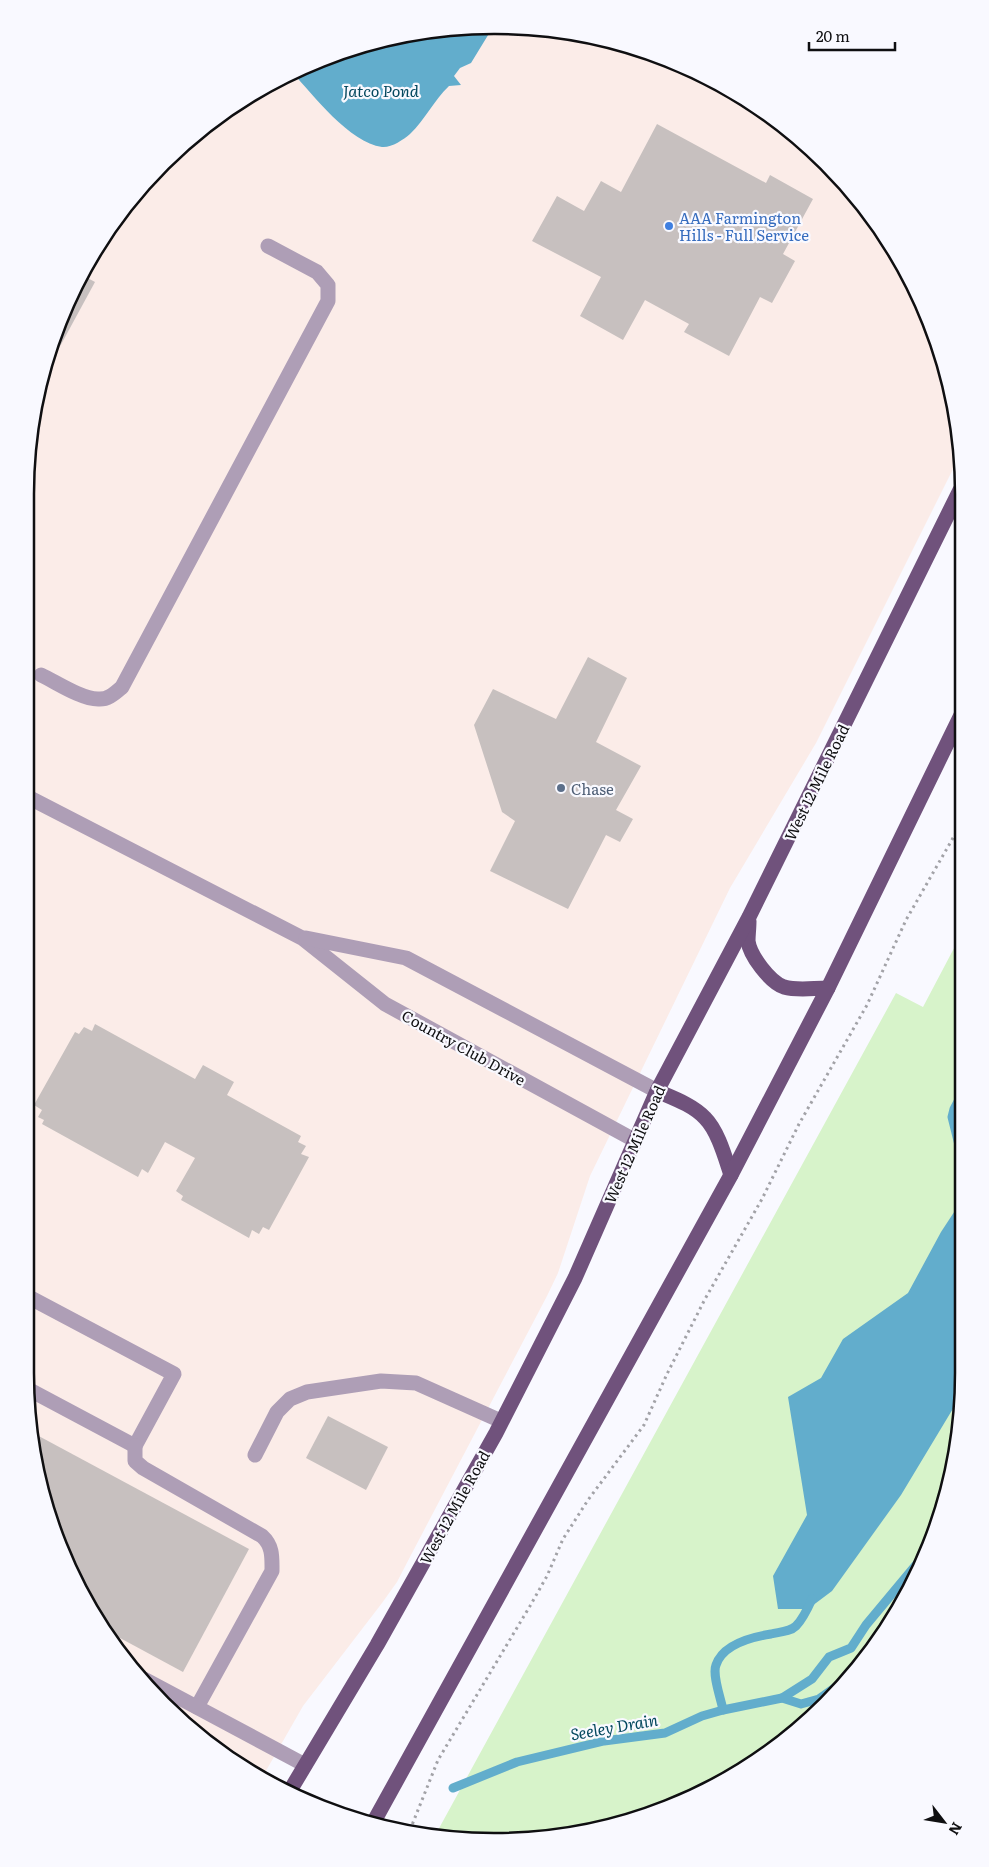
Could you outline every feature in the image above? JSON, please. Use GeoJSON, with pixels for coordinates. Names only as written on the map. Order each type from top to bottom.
{"type":"FeatureCollection","features":[{"type":"Feature","properties":{"kind":"main road","name":"West 12 Mile Road"},"geometry":{"type":"LineString","coordinates":[[292,1786],[377,1645],[502,1421],[574,1278],[657,1091],[749,917],[955,500]]}},
{"type":"Feature","properties":{"kind":"main road"},"geometry":{"type":"LineString","coordinates":[[376,1818],[731,1175],[828,988],[955,727]]}},
{"type":"Feature","properties":{"kind":"main road"},"geometry":{"type":"LineString","coordinates":[[749,917],[748,943],[757,961],[771,980],[798,990],[828,988]]}},
{"type":"Feature","properties":{"kind":"main road"},"geometry":{"type":"LineString","coordinates":[[657,1091],[685,1103],[706,1118],[719,1142],[731,1175]]}},
{"type":"Feature","properties":{"kind":"street"},"geometry":{"type":"LineString","coordinates":[[41,675],[85,696],[99,700],[112,696],[122,686],[328,302],[328,285],[316,272],[268,246]]}},
{"type":"Feature","properties":{"kind":"street","name":"Country Club Drive"},"geometry":{"type":"LineString","coordinates":[[34,800],[302,938],[385,1004],[636,1140]]}},
{"type":"Feature","properties":{"kind":"street","name":"Country Club Drive"},"geometry":{"type":"LineString","coordinates":[[302,938],[406,958],[657,1091]]}},
{"type":"Feature","properties":{"kind":"street"},"geometry":{"type":"LineString","coordinates":[[34,1301],[174,1374],[135,1446],[135,1461],[143,1468],[262,1536],[268,1542],[272,1554],[272,1571],[197,1707]]}},
{"type":"Feature","properties":{"kind":"street"},"geometry":{"type":"LineString","coordinates":[[255,1455],[277,1412],[290,1399],[307,1392],[381,1381],[416,1384],[502,1421]]}},
{"type":"Feature","properties":{"kind":"street"},"geometry":{"type":"LineString","coordinates":[[35,1393],[135,1446]]}},
{"type":"Feature","properties":{"kind":"street"},"geometry":{"type":"LineString","coordinates":[[158,1687],[304,1765]]}},
{"type":"Feature","properties":{"kind":"path"},"geometry":{"type":"LineString","coordinates":[[412,1825],[438,1760],[547,1576],[563,1539],[588,1500],[644,1425],[667,1374],[705,1299],[762,1199],[800,1124],[867,1006],[906,920],[955,834]]}},
{"type":"Feature","properties":{"kind":"shaded area"},"geometry":{"type":"Polygon","coordinates":[[[464,35],[525,35],[555,38],[614,49],[643,58],[698,81],[725,95],[775,129],[798,148],[841,191],[860,214],[894,264],[920,318],[940,375],[951,434],[954,467],[816,743],[730,888],[590,1176],[558,1273],[547,1296],[397,1582],[303,1706],[265,1773],[214,1738],[191,1719],[148,1676],[129,1653],[95,1603],[69,1549],[49,1492],[38,1433],[34,1372],[34,494],[38,434],[49,375],[58,346],[81,291],[95,264],[129,214],[148,191],[191,148],[214,129],[264,95],[291,81],[346,58],[375,49],[434,38],[464,35]]]}},
{"type":"Feature","properties":{"kind":"green space"},"geometry":{"type":"Polygon","coordinates":[[[955,946],[954,1403],[951,1433],[940,1492],[920,1549],[894,1603],[860,1653],[841,1676],[798,1719],[750,1756],[698,1786],[643,1809],[614,1818],[555,1829],[494,1833],[438,1829],[896,993],[923,1007],[955,946]]]}},
{"type":"Feature","properties":{"kind":"water","name":"Jatco Pond"},"geometry":{"type":"Polygon","coordinates":[[[489,34],[471,63],[460,68],[454,76],[461,85],[449,86],[410,134],[393,145],[382,147],[370,144],[357,137],[321,105],[297,78],[346,58],[375,49],[434,38],[489,34]]]}},
{"type":"Feature","properties":{"kind":"water"},"geometry":{"type":"Polygon","coordinates":[[[955,1211],[954,1408],[901,1495],[832,1591],[808,1609],[778,1609],[773,1576],[807,1515],[788,1397],[821,1378],[843,1339],[908,1293],[941,1232],[955,1211]]]}},
{"type":"Feature","properties":{"kind":"building","name":"AAA Farmington Hills - Full Service"},"geometry":{"type":"Polygon","coordinates":[[[657,124],[766,183],[770,175],[813,199],[783,254],[795,261],[772,303],[760,297],[729,356],[684,332],[689,324],[645,300],[623,340],[580,316],[601,277],[532,241],[557,196],[584,211],[601,181],[621,192],[657,124]]]}},
{"type":"Feature","properties":{"kind":"building"},"geometry":{"type":"Polygon","coordinates":[[[88,278],[95,282],[55,355],[69,318],[88,278]]]}},
{"type":"Feature","properties":{"kind":"building","name":"Chase"},"geometry":{"type":"Polygon","coordinates":[[[588,657],[627,678],[596,742],[641,766],[616,810],[633,819],[620,842],[606,835],[568,909],[490,871],[515,821],[502,812],[474,725],[493,689],[556,719],[588,657]]]}},
{"type":"Feature","properties":{"kind":"building"},"geometry":{"type":"Polygon","coordinates":[[[95,1024],[195,1079],[203,1065],[234,1082],[227,1095],[301,1136],[298,1142],[306,1146],[301,1154],[309,1157],[269,1230],[263,1227],[259,1234],[252,1230],[249,1238],[181,1200],[183,1196],[176,1191],[195,1158],[165,1142],[148,1173],[142,1169],[138,1177],[42,1124],[44,1120],[38,1117],[42,1110],[34,1105],[75,1032],[79,1034],[84,1027],[92,1031],[95,1024]]]}},
{"type":"Feature","properties":{"kind":"building"},"geometry":{"type":"Polygon","coordinates":[[[328,1416],[388,1447],[366,1490],[306,1458],[328,1416]]]}},
{"type":"Feature","properties":{"kind":"building"},"geometry":{"type":"Polygon","coordinates":[[[38,1436],[249,1549],[183,1672],[117,1636],[95,1603],[81,1576],[58,1521],[49,1492],[38,1436]]]}},
{"type":"Feature","properties":{"kind":"waterway"},"geometry":{"type":"LineString","coordinates":[[955,1107],[952,1117],[955,1129]]}},
{"type":"Feature","properties":{"kind":"waterway"},"geometry":{"type":"LineString","coordinates":[[782,1698],[812,1679],[829,1657],[851,1648],[866,1625],[909,1573]]}},
{"type":"Feature","properties":{"kind":"waterway"},"geometry":{"type":"LineString","coordinates":[[723,1710],[715,1675],[716,1665],[720,1658],[731,1647],[739,1643],[755,1637],[791,1630],[799,1623],[812,1599]]}},
{"type":"Feature","properties":{"kind":"waterway","name":"Seeley Drain"},"geometry":{"type":"LineString","coordinates":[[453,1788],[517,1762],[604,1741],[665,1733],[702,1716],[723,1710],[782,1698],[801,1704],[819,1699]]}},
{"type":"Feature","properties":{"kind":"place","name":"AAA Farmington Hills - Full Service"},"geometry":{"type":"Point","coordinates":[669,226]}},
{"type":"Feature","properties":{"kind":"place","name":"Chase"},"geometry":{"type":"Point","coordinates":[561,788]}}]}
